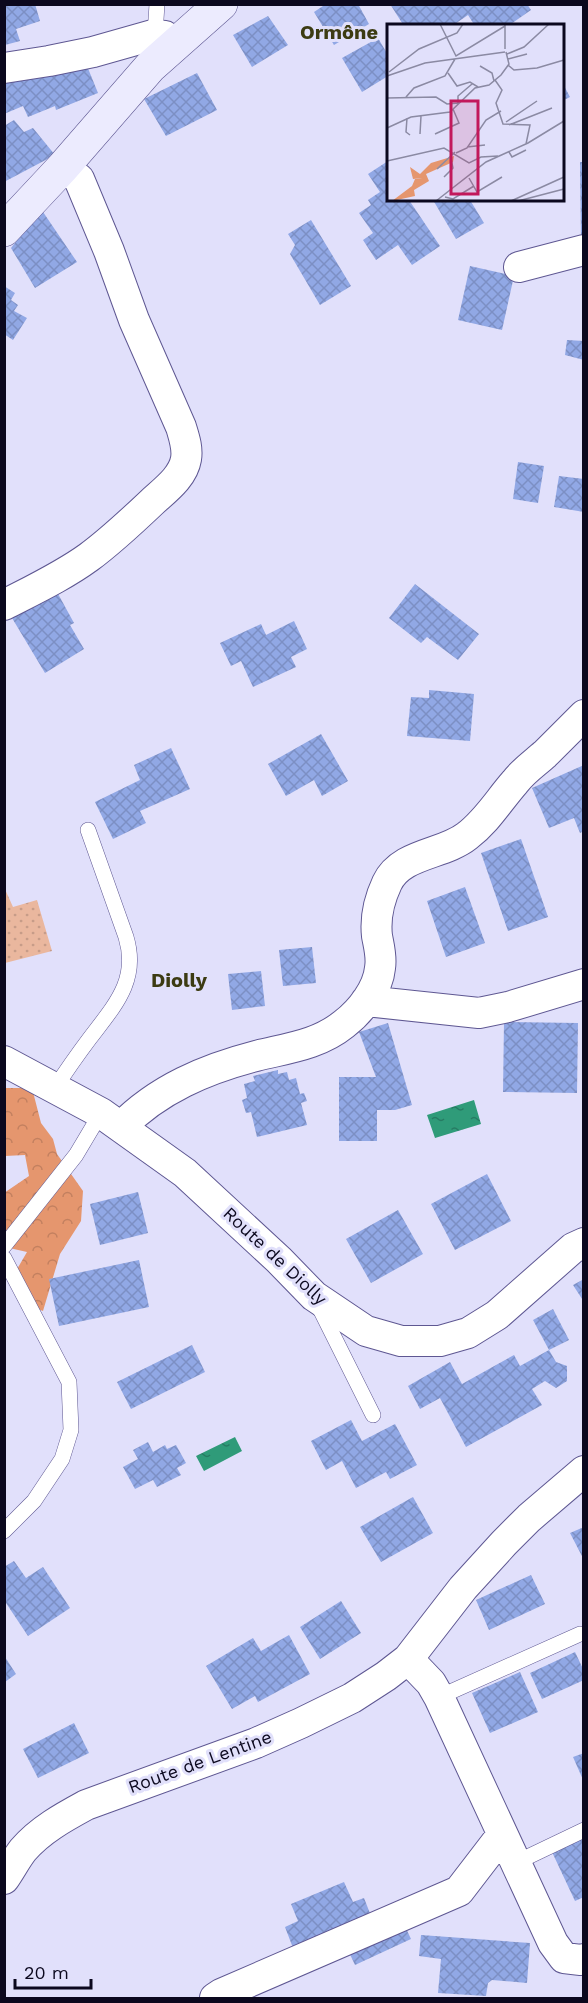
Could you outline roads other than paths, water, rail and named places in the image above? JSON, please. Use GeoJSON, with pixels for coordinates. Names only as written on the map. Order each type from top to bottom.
{"type":"FeatureCollection","features":[{"type":"Feature","properties":{"kind":"street"},"geometry":{"type":"LineString","coordinates":[[4,230],[63,167],[132,87],[165,40],[222,4]]}},
{"type":"Feature","properties":{"kind":"street"},"geometry":{"type":"LineString","coordinates":[[4,68],[49,62],[112,48],[147,36],[165,40]]}},
{"type":"Feature","properties":{"kind":"street"},"geometry":{"type":"LineString","coordinates":[[4,605],[54,579],[89,557],[170,485],[181,472],[186,459],[182,427],[134,321],[109,251],[79,179],[63,167]]}},
{"type":"Feature","properties":{"kind":"street"},"geometry":{"type":"LineString","coordinates":[[519,267],[584,250]]}},
{"type":"Feature","properties":{"kind":"street"},"geometry":{"type":"LineString","coordinates":[[111,1120],[195,1076],[225,1064],[291,1049],[320,1039],[337,1030],[354,1016],[375,985],[380,969],[376,921],[388,881],[393,874],[409,862],[466,837],[492,812],[515,781],[584,715]]}},
{"type":"Feature","properties":{"kind":"street"},"geometry":{"type":"LineString","coordinates":[[366,1001],[478,1013],[508,1007],[584,984]]}},
{"type":"Feature","properties":{"kind":"street","name":"Route de Diolly"},"geometry":{"type":"LineString","coordinates":[[4,1061],[111,1120],[185,1173],[279,1260],[314,1296],[366,1331],[401,1341],[440,1341],[468,1333],[497,1315],[573,1248],[584,1243]]}},
{"type":"Feature","properties":{"kind":"street","name":"Route de Lentine"},"geometry":{"type":"LineString","coordinates":[[4,1878],[24,1850],[36,1839],[60,1820],[86,1805],[256,1743],[302,1723],[352,1698],[408,1659],[463,1587],[504,1543],[528,1518],[584,1471]]}},
{"type":"Feature","properties":{"kind":"street"},"geometry":{"type":"LineString","coordinates":[[408,1659],[431,1683],[439,1696],[553,1943],[564,1958],[584,1959]]}},
{"type":"Feature","properties":{"kind":"street"},"geometry":{"type":"LineString","coordinates":[[215,1998],[459,1891],[502,1835]]}},
{"type":"Feature","properties":{"kind":"lane"},"geometry":{"type":"LineString","coordinates":[[157,4],[165,40]]}},
{"type":"Feature","properties":{"kind":"lane"},"geometry":{"type":"LineString","coordinates":[[55,1088],[112,1010],[128,980],[130,969],[130,948],[88,830]]}},
{"type":"Feature","properties":{"kind":"lane"},"geometry":{"type":"LineString","coordinates":[[4,1246],[76,1155],[111,1120]]}},
{"type":"Feature","properties":{"kind":"lane"},"geometry":{"type":"LineString","coordinates":[[4,1258],[69,1382],[72,1430],[62,1459],[34,1501],[4,1531]]}},
{"type":"Feature","properties":{"kind":"lane"},"geometry":{"type":"LineString","coordinates":[[314,1296],[373,1415]]}},
{"type":"Feature","properties":{"kind":"lane"},"geometry":{"type":"LineString","coordinates":[[439,1696],[580,1634]]}},
{"type":"Feature","properties":{"kind":"lane"},"geometry":{"type":"LineString","coordinates":[[515,1863],[584,1830]]}},
{"type":"Feature","properties":{"kind":"water"},"geometry":{"type":"Polygon","coordinates":[[[474,1100],[481,1124],[435,1138],[427,1115],[474,1100]]]}},
{"type":"Feature","properties":{"kind":"water"},"geometry":{"type":"Polygon","coordinates":[[[235,1437],[242,1451],[204,1471],[196,1456],[235,1437]]]}},
{"type":"Feature","properties":{"kind":"district","name":"Ormône"},"geometry":{"type":"Point","coordinates":[339,32]}},
{"type":"Feature","properties":{"kind":"district","name":"Diolly"},"geometry":{"type":"Point","coordinates":[179,980]}}]}
